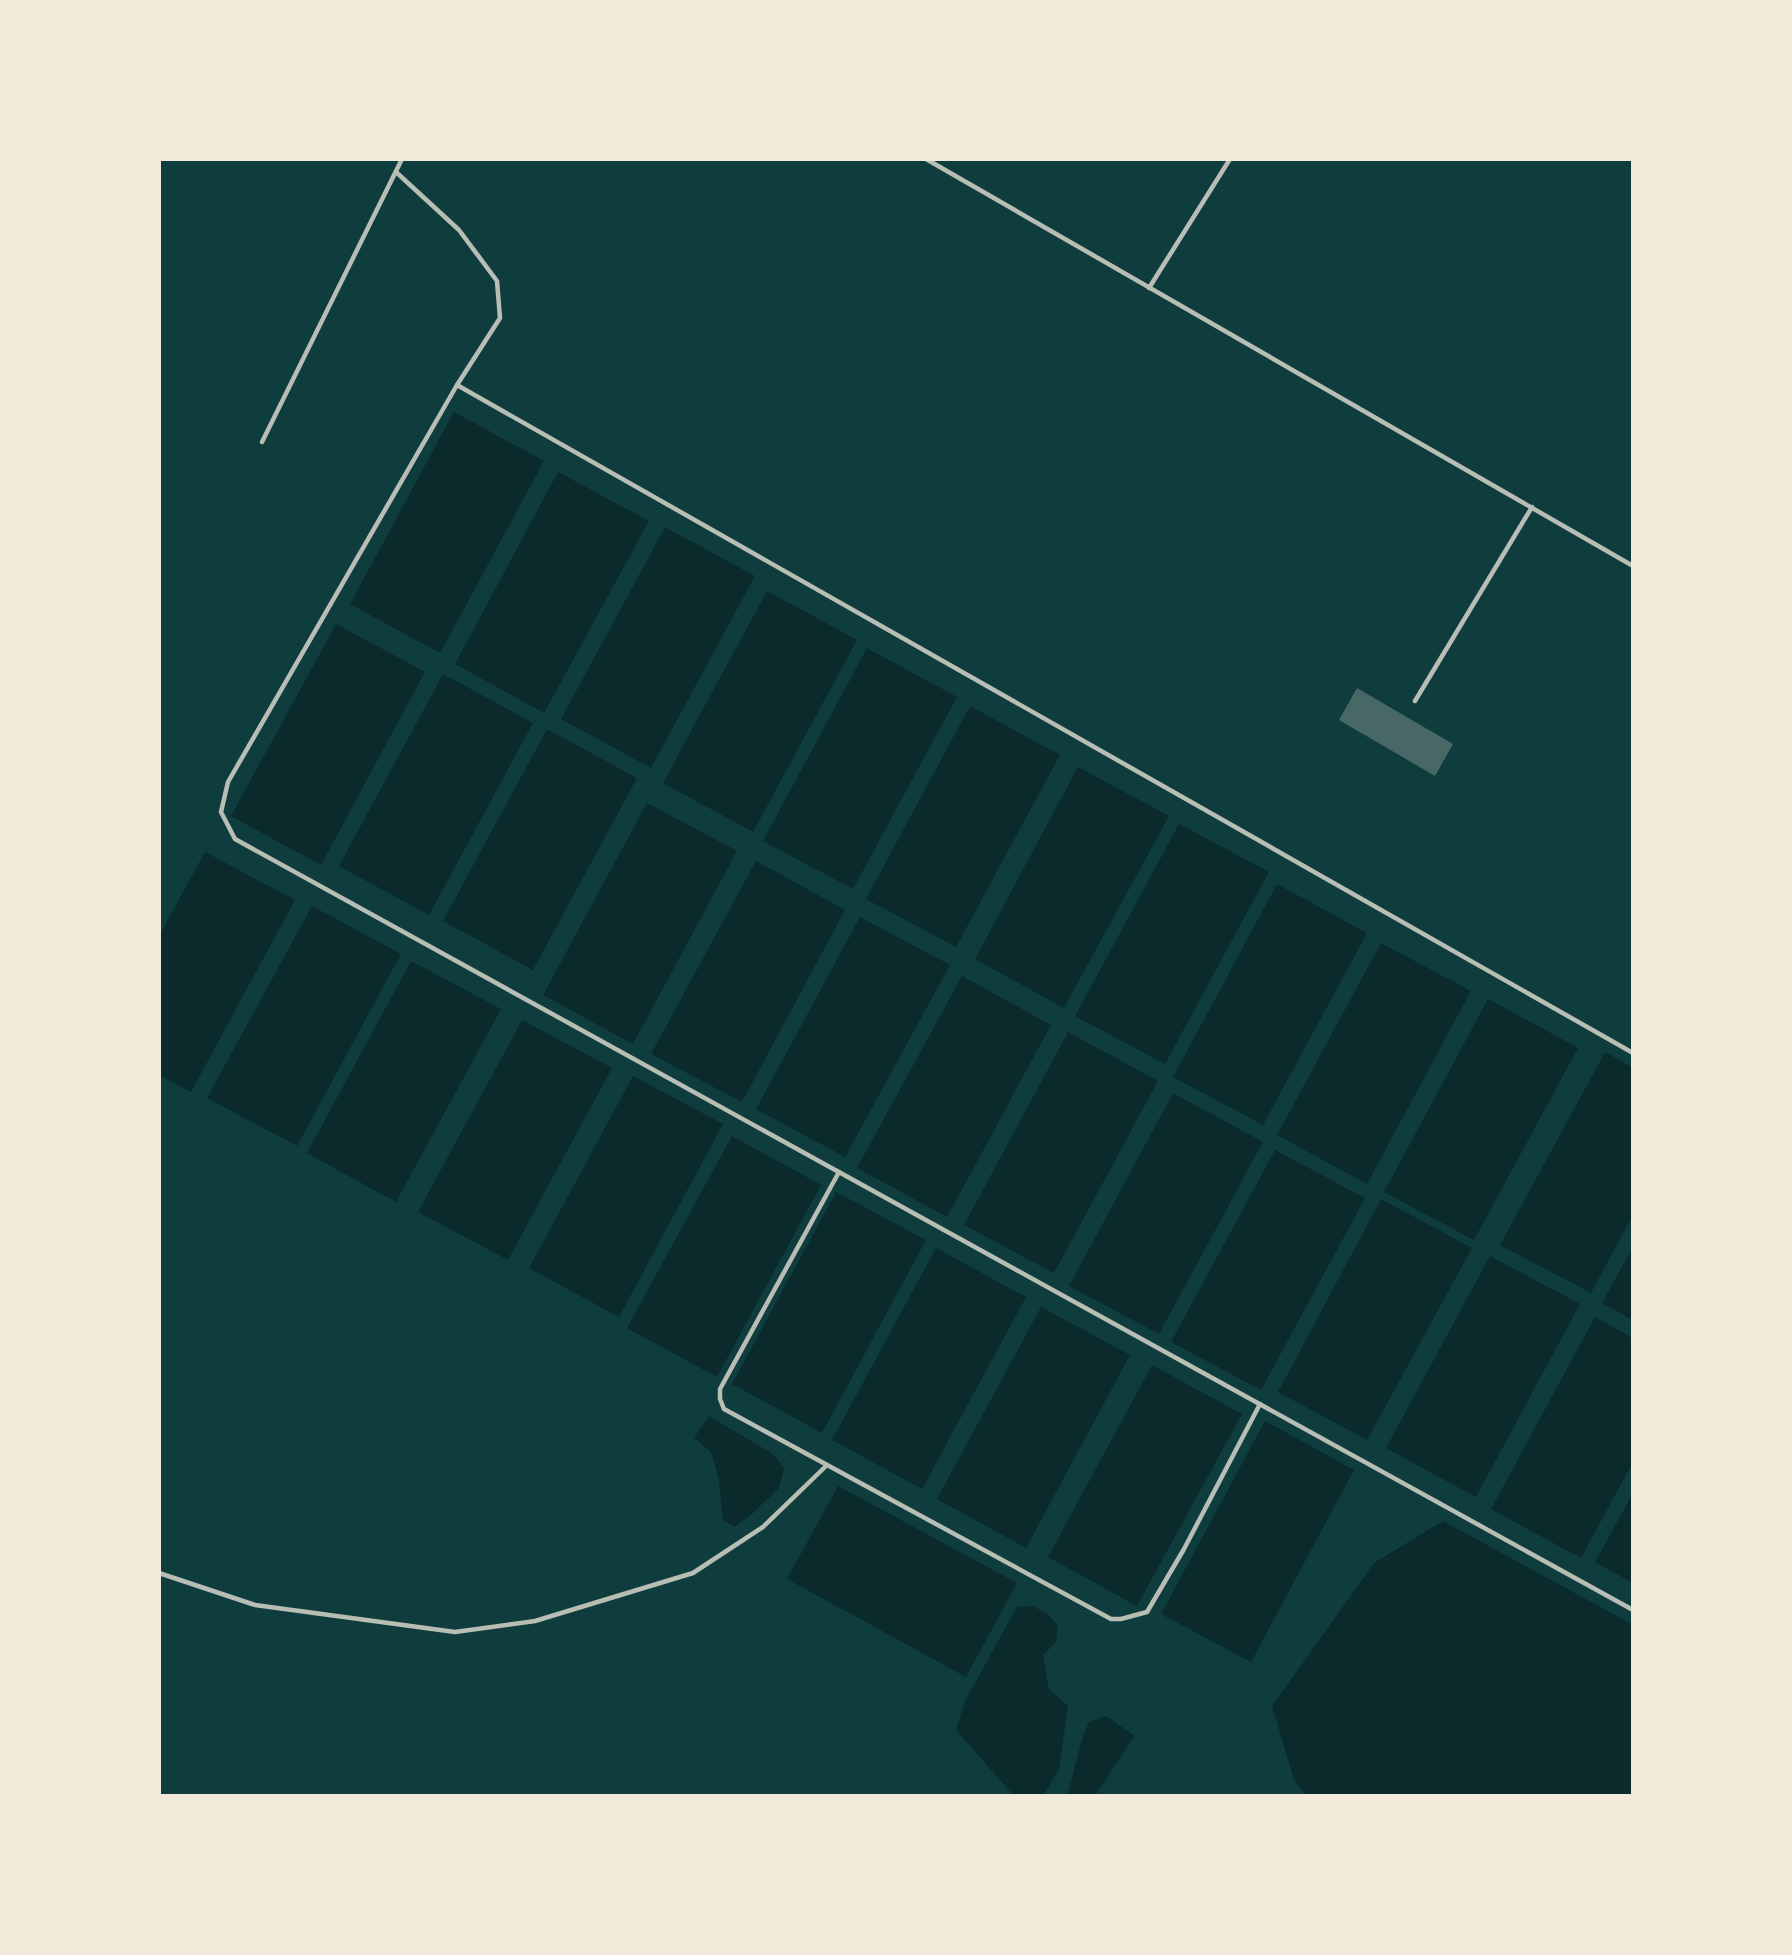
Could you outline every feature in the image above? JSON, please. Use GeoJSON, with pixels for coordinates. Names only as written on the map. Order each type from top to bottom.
{"type":"FeatureCollection","features":[{"type":"Feature","properties":{"kind":"lane"},"geometry":{"type":"LineString","coordinates":[[262,442],[402,159]]}},
{"type":"Feature","properties":{"kind":"lane"},"geometry":{"type":"LineString","coordinates":[[926,159],[1633,566]]}},
{"type":"Feature","properties":{"kind":"lane"},"geometry":{"type":"LineString","coordinates":[[1149,288],[1230,159]]}},
{"type":"Feature","properties":{"kind":"lane"},"geometry":{"type":"LineString","coordinates":[[396,172],[459,230],[497,281],[500,318],[457,385],[228,782],[221,811],[235,839],[1633,1610]]}},
{"type":"Feature","properties":{"kind":"lane"},"geometry":{"type":"LineString","coordinates":[[457,385],[1633,1053]]}},
{"type":"Feature","properties":{"kind":"lane"},"geometry":{"type":"LineString","coordinates":[[1415,701],[1532,508]]}},
{"type":"Feature","properties":{"kind":"lane"},"geometry":{"type":"LineString","coordinates":[[839,1172],[720,1389],[724,1409],[825,1466],[1111,1619],[1121,1619],[1147,1612],[1184,1549],[1260,1404]]}},
{"type":"Feature","properties":{"kind":"lane"},"geometry":{"type":"LineString","coordinates":[[159,1573],[256,1605],[455,1632],[536,1621],[693,1573],[763,1527],[825,1466]]}},
{"type":"Feature","properties":{"kind":"water"},"geometry":{"type":"Polygon","coordinates":[[[454,412],[544,461],[440,653],[350,604],[454,412]]]}},
{"type":"Feature","properties":{"kind":"water"},"geometry":{"type":"Polygon","coordinates":[[[558,472],[649,521],[544,713],[455,664],[558,472]]]}},
{"type":"Feature","properties":{"kind":"water"},"geometry":{"type":"Polygon","coordinates":[[[665,527],[755,576],[651,768],[561,719],[665,527]]]}},
{"type":"Feature","properties":{"kind":"water"},"geometry":{"type":"Polygon","coordinates":[[[767,591],[857,640],[753,832],[663,783],[767,591]]]}},
{"type":"Feature","properties":{"kind":"water"},"geometry":{"type":"Polygon","coordinates":[[[336,624],[425,672],[321,865],[231,816],[336,624]]]}},
{"type":"Feature","properties":{"kind":"water"},"geometry":{"type":"Polygon","coordinates":[[[867,648],[957,697],[853,889],[763,841],[867,648]]]}},
{"type":"Feature","properties":{"kind":"water"},"geometry":{"type":"Polygon","coordinates":[[[443,674],[533,723],[429,915],[339,866],[443,674]]]}},
{"type":"Feature","properties":{"kind":"water"},"geometry":{"type":"Polygon","coordinates":[[[970,706],[1060,755],[956,947],[866,899],[970,706]]]}},
{"type":"Feature","properties":{"kind":"water"},"geometry":{"type":"Polygon","coordinates":[[[547,729],[637,778],[533,970],[443,921],[547,729]]]}},
{"type":"Feature","properties":{"kind":"water"},"geometry":{"type":"Polygon","coordinates":[[[1078,767],[1169,816],[1064,1008],[975,959],[1078,767]]]}},
{"type":"Feature","properties":{"kind":"water"},"geometry":{"type":"Polygon","coordinates":[[[647,803],[737,851],[633,1044],[543,995],[647,803]]]}},
{"type":"Feature","properties":{"kind":"water"},"geometry":{"type":"Polygon","coordinates":[[[1179,824],[1269,872],[1165,1064],[1075,1016],[1179,824]]]}},
{"type":"Feature","properties":{"kind":"water"},"geometry":{"type":"Polygon","coordinates":[[[205,852],[295,900],[191,1092],[159,1075],[159,936],[205,852]]]}},
{"type":"Feature","properties":{"kind":"water"},"geometry":{"type":"Polygon","coordinates":[[[756,861],[845,910],[742,1102],[651,1054],[756,861]]]}},
{"type":"Feature","properties":{"kind":"water"},"geometry":{"type":"Polygon","coordinates":[[[1277,884],[1367,933],[1263,1125],[1173,1077],[1277,884]]]}},
{"type":"Feature","properties":{"kind":"water"},"geometry":{"type":"Polygon","coordinates":[[[312,906],[401,954],[297,1146],[207,1098],[312,906]]]}},
{"type":"Feature","properties":{"kind":"water"},"geometry":{"type":"Polygon","coordinates":[[[860,917],[950,965],[845,1157],[756,1109],[860,917]]]}},
{"type":"Feature","properties":{"kind":"water"},"geometry":{"type":"Polygon","coordinates":[[[1381,943],[1471,991],[1367,1184],[1277,1135],[1381,943]]]}},
{"type":"Feature","properties":{"kind":"water"},"geometry":{"type":"Polygon","coordinates":[[[411,961],[501,1009],[396,1202],[307,1153],[411,961]]]}},
{"type":"Feature","properties":{"kind":"water"},"geometry":{"type":"Polygon","coordinates":[[[962,976],[1051,1025],[947,1217],[857,1168],[962,976]]]}},
{"type":"Feature","properties":{"kind":"water"},"geometry":{"type":"Polygon","coordinates":[[[1488,999],[1578,1048],[1474,1240],[1384,1192],[1488,999]]]}},
{"type":"Feature","properties":{"kind":"water"},"geometry":{"type":"Polygon","coordinates":[[[522,1020],[612,1068],[508,1260],[418,1212],[522,1020]]]}},
{"type":"Feature","properties":{"kind":"water"},"geometry":{"type":"Polygon","coordinates":[[[1068,1032],[1158,1081],[1054,1273],[964,1225],[1068,1032]]]}},
{"type":"Feature","properties":{"kind":"water"},"geometry":{"type":"Polygon","coordinates":[[[1605,1052],[1633,1068],[1633,1215],[1591,1293],[1500,1245],[1605,1052]]]}},
{"type":"Feature","properties":{"kind":"water"},"geometry":{"type":"Polygon","coordinates":[[[633,1076],[723,1124],[619,1317],[529,1268],[633,1076]]]}},
{"type":"Feature","properties":{"kind":"water"},"geometry":{"type":"Polygon","coordinates":[[[1173,1093],[1263,1142],[1159,1334],[1069,1286],[1173,1093]]]}},
{"type":"Feature","properties":{"kind":"water"},"geometry":{"type":"Polygon","coordinates":[[[732,1136],[821,1185],[717,1377],[627,1328],[732,1136]]]}},
{"type":"Feature","properties":{"kind":"water"},"geometry":{"type":"Polygon","coordinates":[[[1275,1150],[1365,1198],[1261,1390],[1171,1342],[1275,1150]]]}},
{"type":"Feature","properties":{"kind":"water"},"geometry":{"type":"Polygon","coordinates":[[[836,1192],[926,1240],[822,1433],[732,1384],[836,1192]]]}},
{"type":"Feature","properties":{"kind":"water"},"geometry":{"type":"Polygon","coordinates":[[[1381,1199],[1472,1248],[1367,1440],[1278,1392],[1381,1199]]]}},
{"type":"Feature","properties":{"kind":"water"},"geometry":{"type":"Polygon","coordinates":[[[1633,1247],[1633,1320],[1602,1303],[1633,1247]]]}},
{"type":"Feature","properties":{"kind":"water"},"geometry":{"type":"Polygon","coordinates":[[[936,1248],[1026,1297],[922,1489],[832,1440],[936,1248]]]}},
{"type":"Feature","properties":{"kind":"water"},"geometry":{"type":"Polygon","coordinates":[[[1490,1256],[1580,1304],[1476,1497],[1386,1448],[1490,1256]]]}},
{"type":"Feature","properties":{"kind":"water"},"geometry":{"type":"Polygon","coordinates":[[[1041,1307],[1130,1355],[1026,1548],[937,1499],[1041,1307]]]}},
{"type":"Feature","properties":{"kind":"water"},"geometry":{"type":"Polygon","coordinates":[[[1595,1317],[1633,1338],[1633,1462],[1581,1558],[1491,1509],[1595,1317]]]}},
{"type":"Feature","properties":{"kind":"water"},"geometry":{"type":"Polygon","coordinates":[[[1152,1365],[1242,1414],[1137,1606],[1048,1557],[1152,1365]]]}},
{"type":"Feature","properties":{"kind":"water"},"geometry":{"type":"Polygon","coordinates":[[[709,1416],[773,1454],[784,1468],[779,1488],[734,1527],[723,1520],[719,1480],[711,1452],[694,1438],[709,1416]]]}},
{"type":"Feature","properties":{"kind":"water"},"geometry":{"type":"Polygon","coordinates":[[[1265,1421],[1354,1470],[1251,1662],[1161,1614],[1265,1421]]]}},
{"type":"Feature","properties":{"kind":"water"},"geometry":{"type":"Polygon","coordinates":[[[838,1486],[1017,1583],[966,1677],[787,1579],[838,1486]]]}},
{"type":"Feature","properties":{"kind":"water"},"geometry":{"type":"Polygon","coordinates":[[[1633,1493],[1633,1583],[1595,1562],[1633,1493]]]}},
{"type":"Feature","properties":{"kind":"water"},"geometry":{"type":"Polygon","coordinates":[[[1443,1521],[1633,1625],[1633,1796],[1307,1796],[1294,1780],[1272,1706],[1374,1563],[1443,1521]]]}},
{"type":"Feature","properties":{"kind":"water"},"geometry":{"type":"Polygon","coordinates":[[[1032,1606],[1047,1613],[1058,1626],[1056,1642],[1043,1655],[1049,1689],[1068,1706],[1059,1769],[1043,1796],[1014,1796],[956,1730],[965,1701],[1017,1607],[1032,1606]]]}},
{"type":"Feature","properties":{"kind":"water"},"geometry":{"type":"Polygon","coordinates":[[[1106,1716],[1135,1736],[1095,1796],[1067,1796],[1085,1730],[1089,1722],[1106,1716]]]}},
{"type":"Feature","properties":{"kind":"building"},"geometry":{"type":"Polygon","coordinates":[[[1357,688],[1453,744],[1435,776],[1339,720],[1357,688]]]}}]}
